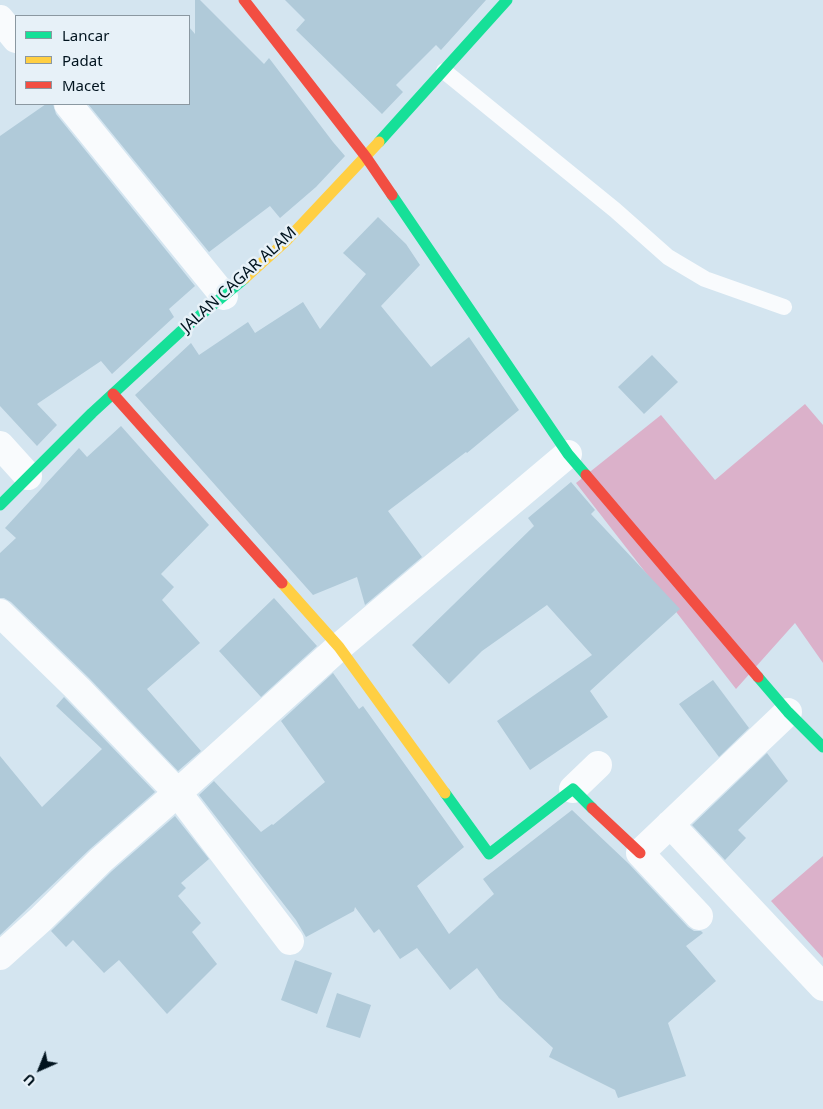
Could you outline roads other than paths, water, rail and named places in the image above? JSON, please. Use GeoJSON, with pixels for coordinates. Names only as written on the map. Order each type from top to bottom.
{"type":"FeatureCollection","features":[{"type":"Feature","properties":{"kind":"street"},"geometry":{"type":"LineString","coordinates":[[244,0],[366,157],[568,454],[788,712],[823,747]]}},
{"type":"Feature","properties":{"kind":"street","name":"JALAN CAGAR ALAM"},"geometry":{"type":"LineString","coordinates":[[0,505],[113,394],[180,332],[224,296],[286,240],[366,157],[507,0]]}},
{"type":"Feature","properties":{"kind":"street"},"geometry":{"type":"LineString","coordinates":[[0,19],[15,38]]}},
{"type":"Feature","properties":{"kind":"street"},"geometry":{"type":"LineString","coordinates":[[69,105],[224,296]]}},
{"type":"Feature","properties":{"kind":"street"},"geometry":{"type":"LineString","coordinates":[[113,394],[339,647],[489,854],[573,789],[598,765]]}},
{"type":"Feature","properties":{"kind":"street"},"geometry":{"type":"LineString","coordinates":[[0,445],[28,476]]}},
{"type":"Feature","properties":{"kind":"street"},"geometry":{"type":"LineString","coordinates":[[0,956],[101,860],[177,792],[184,788],[339,647],[568,454]]}},
{"type":"Feature","properties":{"kind":"street"},"geometry":{"type":"LineString","coordinates":[[0,612],[78,689],[177,792],[290,941]]}},
{"type":"Feature","properties":{"kind":"street"},"geometry":{"type":"LineString","coordinates":[[640,853],[788,712]]}},
{"type":"Feature","properties":{"kind":"street"},"geometry":{"type":"LineString","coordinates":[[573,789],[640,853],[700,916]]}},
{"type":"Feature","properties":{"kind":"street"},"geometry":{"type":"LineString","coordinates":[[670,824],[823,987]]}},
{"type":"Feature","properties":{"kind":"lane"},"geometry":{"type":"LineString","coordinates":[[444,71],[615,210],[668,257],[704,279],[784,306]]}}]}
